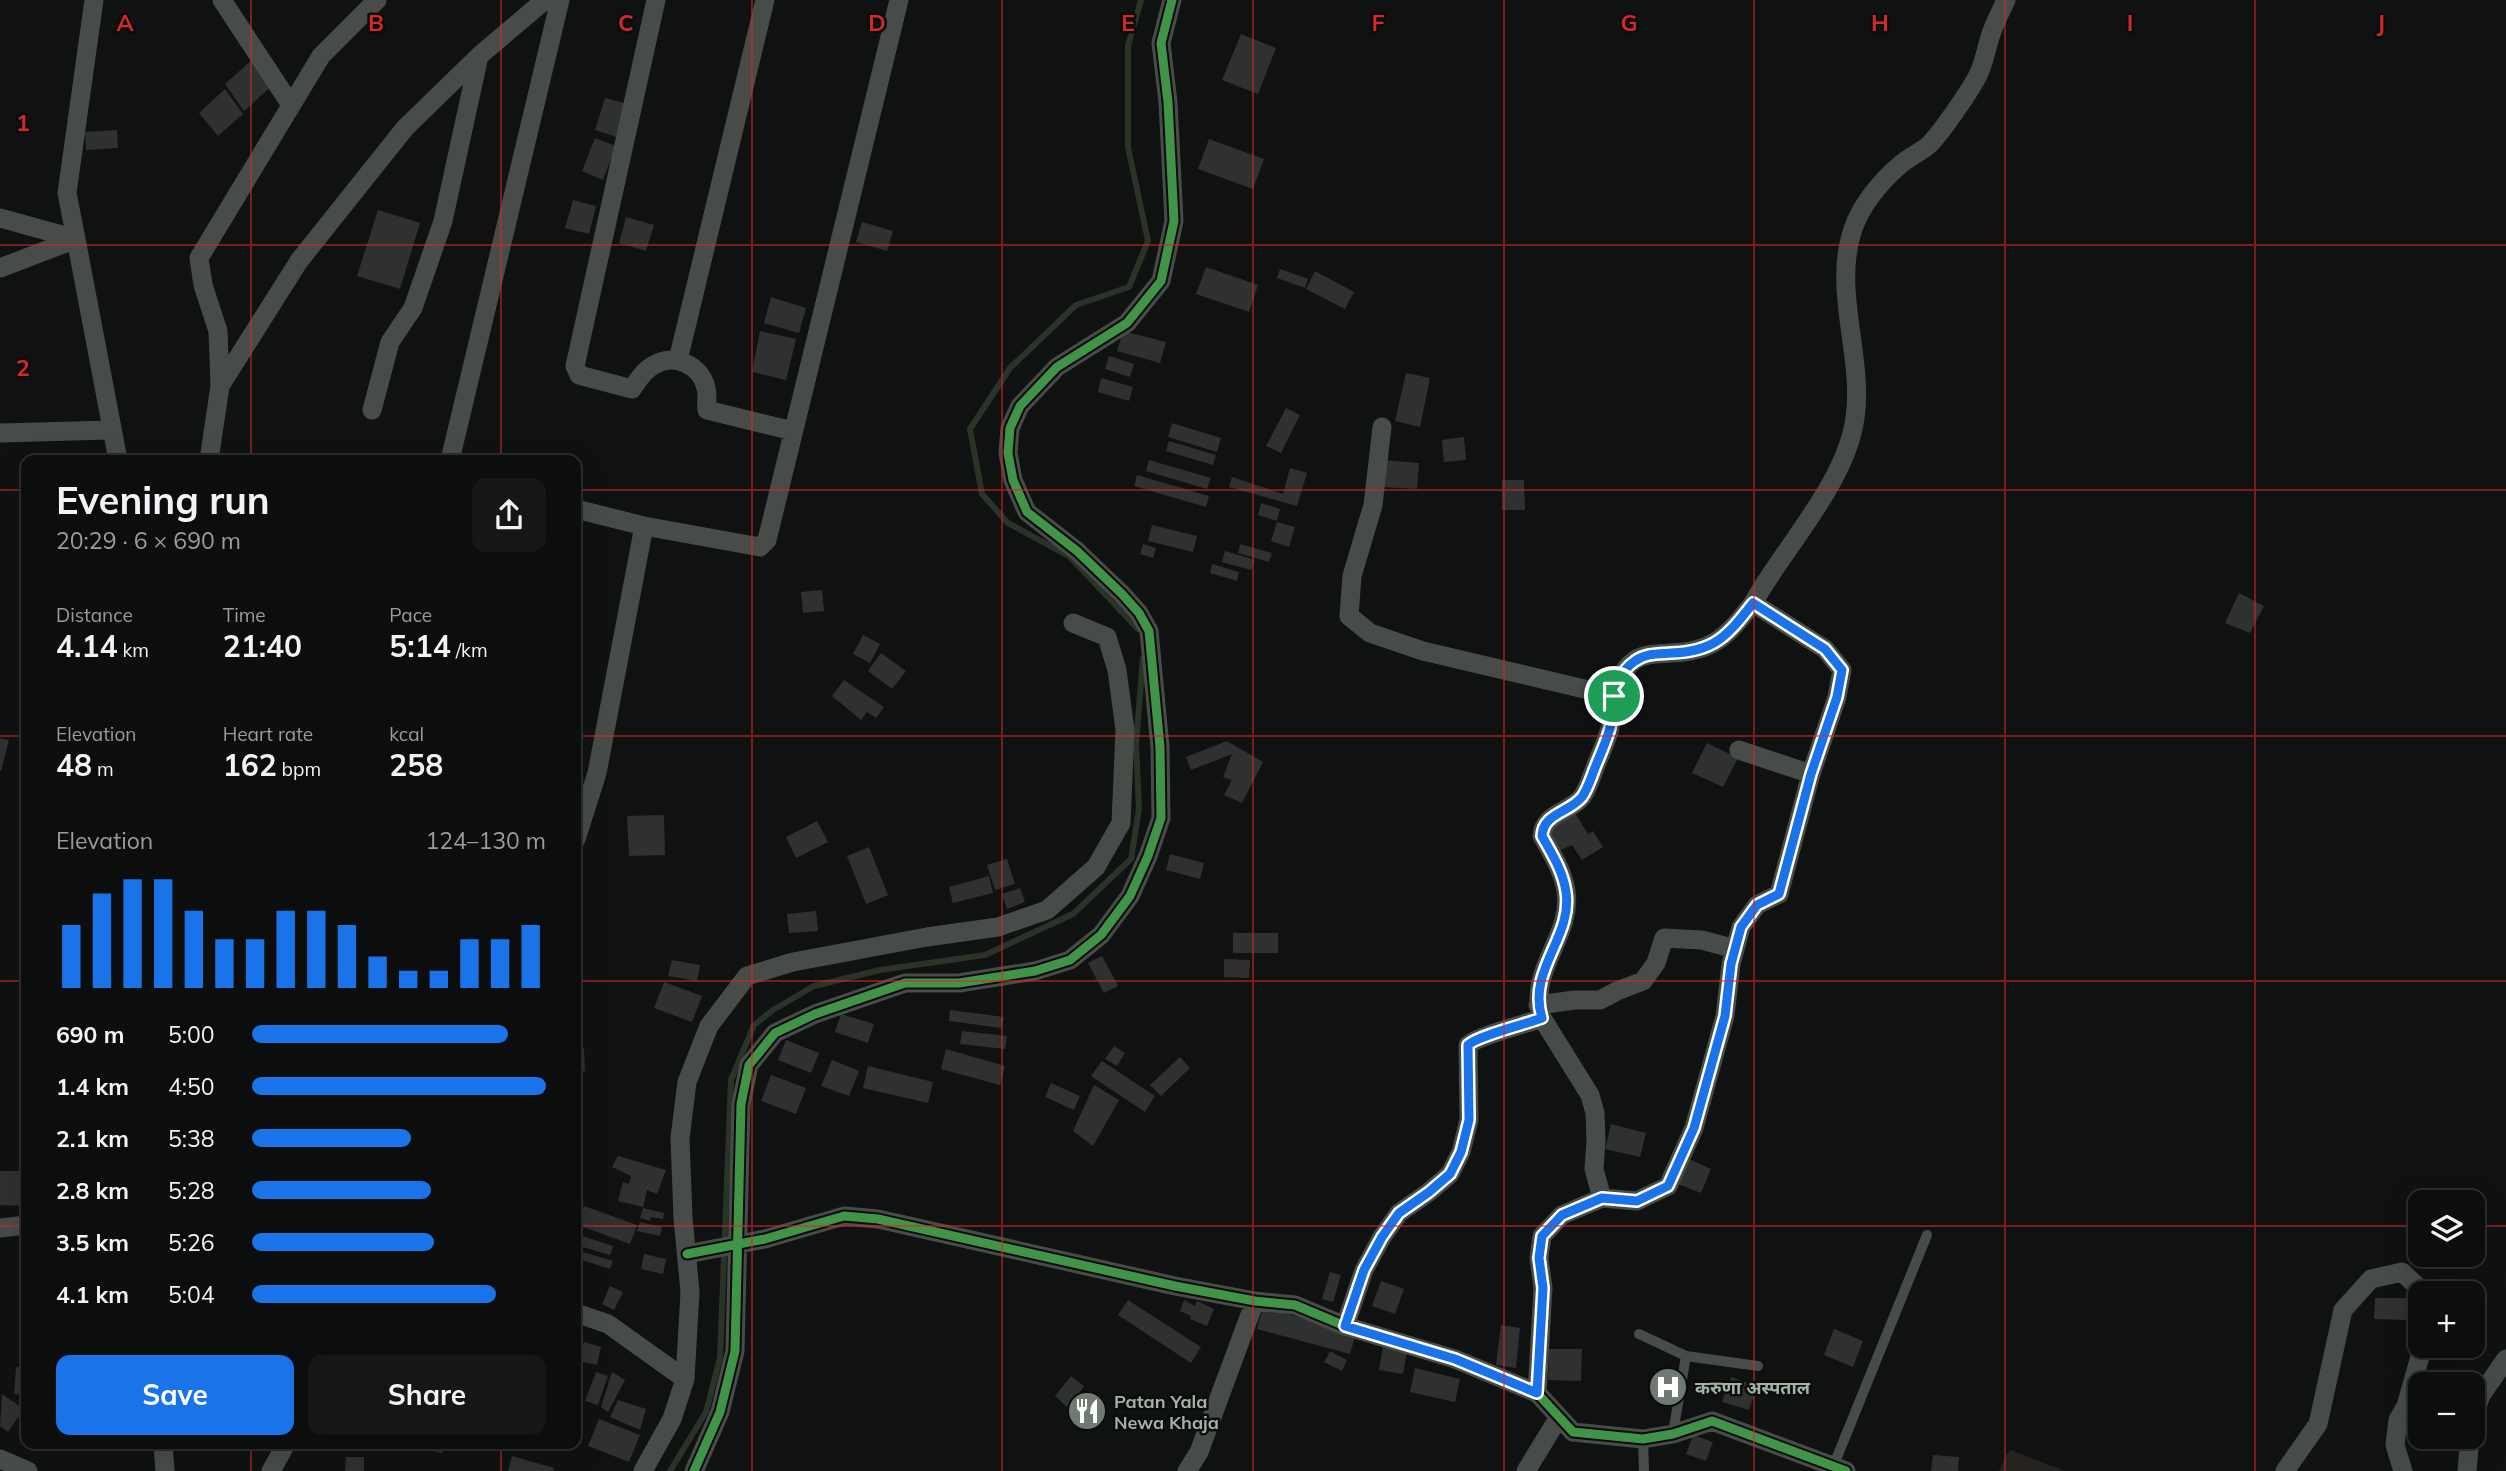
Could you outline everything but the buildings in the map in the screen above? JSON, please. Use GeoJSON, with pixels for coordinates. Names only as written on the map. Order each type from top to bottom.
{"type":"FeatureCollection","features":[{"type":"Feature","properties":{"kind":"street"},"geometry":{"type":"LineString","coordinates":[[94,0],[67,193],[117,455]]}},
{"type":"Feature","properties":{"kind":"street"},"geometry":{"type":"LineString","coordinates":[[222,0],[291,106]]}},
{"type":"Feature","properties":{"kind":"street"},"geometry":{"type":"LineString","coordinates":[[210,455],[220,386],[218,331],[203,285],[200,258],[321,56],[377,0]]}},
{"type":"Feature","properties":{"kind":"street"},"geometry":{"type":"LineString","coordinates":[[220,386],[299,261],[405,128],[479,56],[545,0]]}},
{"type":"Feature","properties":{"kind":"street"},"geometry":{"type":"LineString","coordinates":[[451,455],[560,0]]}},
{"type":"Feature","properties":{"kind":"street"},"geometry":{"type":"LineString","coordinates":[[656,0],[575,366],[579,375],[632,389],[653,365],[664,360],[678,360],[698,372],[706,387],[706,410],[793,431]]}},
{"type":"Feature","properties":{"kind":"street"},"geometry":{"type":"LineString","coordinates":[[678,360],[765,0]]}},
{"type":"Feature","properties":{"kind":"street"},"geometry":{"type":"LineString","coordinates":[[581,510],[643,526],[760,547],[767,540],[772,530],[793,431],[899,0]]}},
{"type":"Feature","properties":{"kind":"street"},"geometry":{"type":"LineString","coordinates":[[694,1471],[720,1412],[735,1351],[735,1245],[741,1104],[749,1065],[775,1033],[815,1014],[905,984],[959,984],[1035,971],[1070,960],[1101,935],[1130,896],[1161,818],[1160,747],[1149,631],[1139,613],[1122,594],[1077,551],[1027,512],[1013,480],[1008,453],[1010,428],[1020,406],[1058,367],[1127,323],[1161,281],[1174,221],[1168,102],[1161,43],[1172,0]]}},
{"type":"Feature","properties":{"kind":"street"},"geometry":{"type":"LineString","coordinates":[[1602,1198],[1594,1170],[1595,1126],[1590,1095],[1540,1011],[1540,978],[1555,944],[1566,906],[1562,874],[1542,832],[1549,820],[1581,799],[1588,786],[1609,729],[1618,683],[1634,661],[1653,653],[1686,652],[1716,644],[1753,603],[1766,578],[1830,485],[1845,456],[1855,420],[1857,391],[1848,320],[1847,263],[1853,228],[1872,194],[1899,165],[1929,144],[1978,78],[1992,31],[2006,0]]}},
{"type":"Feature","properties":{"kind":"street"},"geometry":{"type":"LineString","coordinates":[[372,410],[390,342],[413,308],[443,221],[479,56]]}},
{"type":"Feature","properties":{"kind":"street"},"geometry":{"type":"LineString","coordinates":[[0,218],[76,239]]}},
{"type":"Feature","properties":{"kind":"street"},"geometry":{"type":"LineString","coordinates":[[0,268],[76,239]]}},
{"type":"Feature","properties":{"kind":"street"},"geometry":{"type":"LineString","coordinates":[[1382,427],[1373,506],[1352,576],[1349,616],[1370,633],[1423,651],[1614,696]]}},
{"type":"Feature","properties":{"kind":"street"},"geometry":{"type":"LineString","coordinates":[[0,433],[111,430]]}},
{"type":"Feature","properties":{"kind":"street"},"geometry":{"type":"LineString","coordinates":[[581,823],[597,773],[643,526]]}},
{"type":"Feature","properties":{"kind":"street"},"geometry":{"type":"LineString","coordinates":[[1537,1393],[1543,1288],[1539,1258],[1542,1236],[1562,1215],[1602,1198],[1637,1201],[1668,1186],[1694,1128],[1725,1016],[1731,964],[1741,927],[1757,905],[1779,894],[1811,774],[1837,697],[1842,670],[1825,649],[1753,603]]}},
{"type":"Feature","properties":{"kind":"street"},"geometry":{"type":"LineString","coordinates":[[643,1471],[671,1419],[685,1379],[695,1253],[683,1218],[680,1138],[687,1082],[709,1026],[747,976],[793,962],[998,927],[1046,910],[1096,867],[1121,823],[1125,730],[1117,670],[1107,637],[1073,623]]}},
{"type":"Feature","properties":{"kind":"street"},"geometry":{"type":"LineString","coordinates":[[1740,750],[1811,774]]}},
{"type":"Feature","properties":{"kind":"street"},"geometry":{"type":"LineString","coordinates":[[1345,1326],[1364,1270],[1382,1237],[1399,1213],[1450,1174],[1461,1152],[1470,1113],[1468,1045],[1473,1040],[1500,1033],[1540,1011],[1575,1000],[1600,1000],[1643,981],[1656,963],[1664,938],[1702,940],[1735,948]]}},
{"type":"Feature","properties":{"kind":"street"},"geometry":{"type":"LineString","coordinates":[[695,1253],[844,1216],[878,1219],[1044,1258],[1255,1301],[1295,1305],[1345,1326],[1455,1359],[1537,1393],[1573,1432],[1643,1438],[1673,1434],[1712,1421],[1840,1469]]}},
{"type":"Feature","properties":{"kind":"street"},"geometry":{"type":"LineString","coordinates":[[0,1228],[21,1226]]}},
{"type":"Feature","properties":{"kind":"street"},"geometry":{"type":"LineString","coordinates":[[2285,1471],[2318,1424],[2343,1310],[2371,1279],[2402,1272],[2412,1281]]}},
{"type":"Feature","properties":{"kind":"street"},"geometry":{"type":"LineString","coordinates":[[1187,1471],[1199,1451],[1255,1301]]}},
{"type":"Feature","properties":{"kind":"street"},"geometry":{"type":"LineString","coordinates":[[581,1315],[608,1324],[685,1379]]}},
{"type":"Feature","properties":{"kind":"street"},"geometry":{"type":"LineString","coordinates":[[2403,1471],[2395,1445],[2398,1420],[2406,1406],[2420,1358]]}},
{"type":"Feature","properties":{"kind":"street"},"geometry":{"type":"LineString","coordinates":[[2485,1389],[2506,1359]]}},
{"type":"Feature","properties":{"kind":"street"},"geometry":{"type":"LineString","coordinates":[[1526,1471],[1559,1417]]}},
{"type":"Feature","properties":{"kind":"street"},"geometry":{"type":"LineString","coordinates":[[163,1449],[165,1471]]}},
{"type":"Feature","properties":{"kind":"street"},"geometry":{"type":"LineString","coordinates":[[271,1471],[283,1449]]}},
{"type":"Feature","properties":{"kind":"street"},"geometry":{"type":"LineString","coordinates":[[2467,1471],[2469,1449]]}},
{"type":"Feature","properties":{"kind":"street"},"geometry":{"type":"LineString","coordinates":[[0,1459],[28,1471]]}},
{"type":"Feature","properties":{"kind":"lane"},"geometry":{"type":"LineString","coordinates":[[1840,1469],[1927,1235]]}},
{"type":"Feature","properties":{"kind":"lane"},"geometry":{"type":"LineString","coordinates":[[1639,1334],[1686,1356],[1758,1366]]}},
{"type":"Feature","properties":{"kind":"lane"},"geometry":{"type":"LineString","coordinates":[[1673,1434],[1686,1356]]}},
{"type":"Feature","properties":{"kind":"lane"},"geometry":{"type":"LineString","coordinates":[[1643,1438],[1644,1471]]}},
{"type":"Feature","properties":{"kind":"shaded area"},"geometry":{"type":"Polygon","coordinates":[[[2011,1450],[2065,1471],[1999,1471],[2011,1450]]]}},
{"type":"Feature","properties":{"kind":"waterway"},"geometry":{"type":"LineString","coordinates":[[1138,629],[1069,556],[1008,523],[982,494],[970,429],[1010,368],[1076,305],[1129,287],[1148,241],[1128,147],[1128,46],[1141,0]]}},
{"type":"Feature","properties":{"kind":"waterway"},"geometry":{"type":"LineString","coordinates":[[670,1471],[706,1412],[720,1358],[731,1080],[754,1025],[773,1010],[814,986],[880,970],[985,955],[1073,914],[1131,859],[1139,809],[1136,744],[1143,658]]}},
{"type":"Feature","properties":{"kind":"cycle path"},"geometry":{"type":"LineString","coordinates":[[694,1471],[720,1412],[735,1351],[741,1104],[749,1065],[775,1033],[815,1014],[905,983],[959,983],[1035,971],[1070,960],[1101,935],[1130,896],[1161,818],[1160,747],[1149,631],[1139,613],[1122,594],[1077,551],[1027,512],[1013,480],[1008,453],[1010,428],[1020,406],[1057,367],[1127,323],[1161,281],[1174,221],[1168,102],[1161,43],[1172,0]]}},
{"type":"Feature","properties":{"kind":"cycle path"},"geometry":{"type":"LineString","coordinates":[[687,1254],[765,1239],[844,1216],[878,1219],[1175,1286],[1255,1301],[1295,1305],[1345,1326],[1455,1359],[1537,1393],[1573,1432],[1643,1439],[1673,1434],[1712,1421],[1846,1471]]}},
{"type":"Feature","properties":{"kind":"place","name":"करुणा अस्पताल"},"geometry":{"type":"Point","coordinates":[1668,1387]}},
{"type":"Feature","properties":{"kind":"place","name":"Patan Yala Newa Khaja"},"geometry":{"type":"Point","coordinates":[1087,1411]}},
{"type":"Feature","properties":{"kind":"route"},"geometry":{"type":"LineString","coordinates":[[1753,603],[1825,649],[1842,670],[1837,697],[1811,774],[1779,894],[1757,905],[1741,927],[1731,964],[1725,1016],[1694,1128],[1668,1186],[1637,1201],[1602,1198],[1562,1215],[1542,1236],[1539,1258],[1543,1288],[1537,1393],[1455,1359],[1345,1326],[1364,1270],[1382,1237],[1399,1213],[1450,1174],[1461,1152],[1470,1105],[1468,1045],[1473,1040],[1542,1018],[1538,1005],[1540,978],[1555,944],[1566,906],[1566,894],[1562,874],[1542,832],[1549,820],[1581,799],[1588,786],[1609,729],[1614,696],[1618,683],[1634,661],[1653,653],[1673,653],[1716,644],[1753,603]]}}]}
